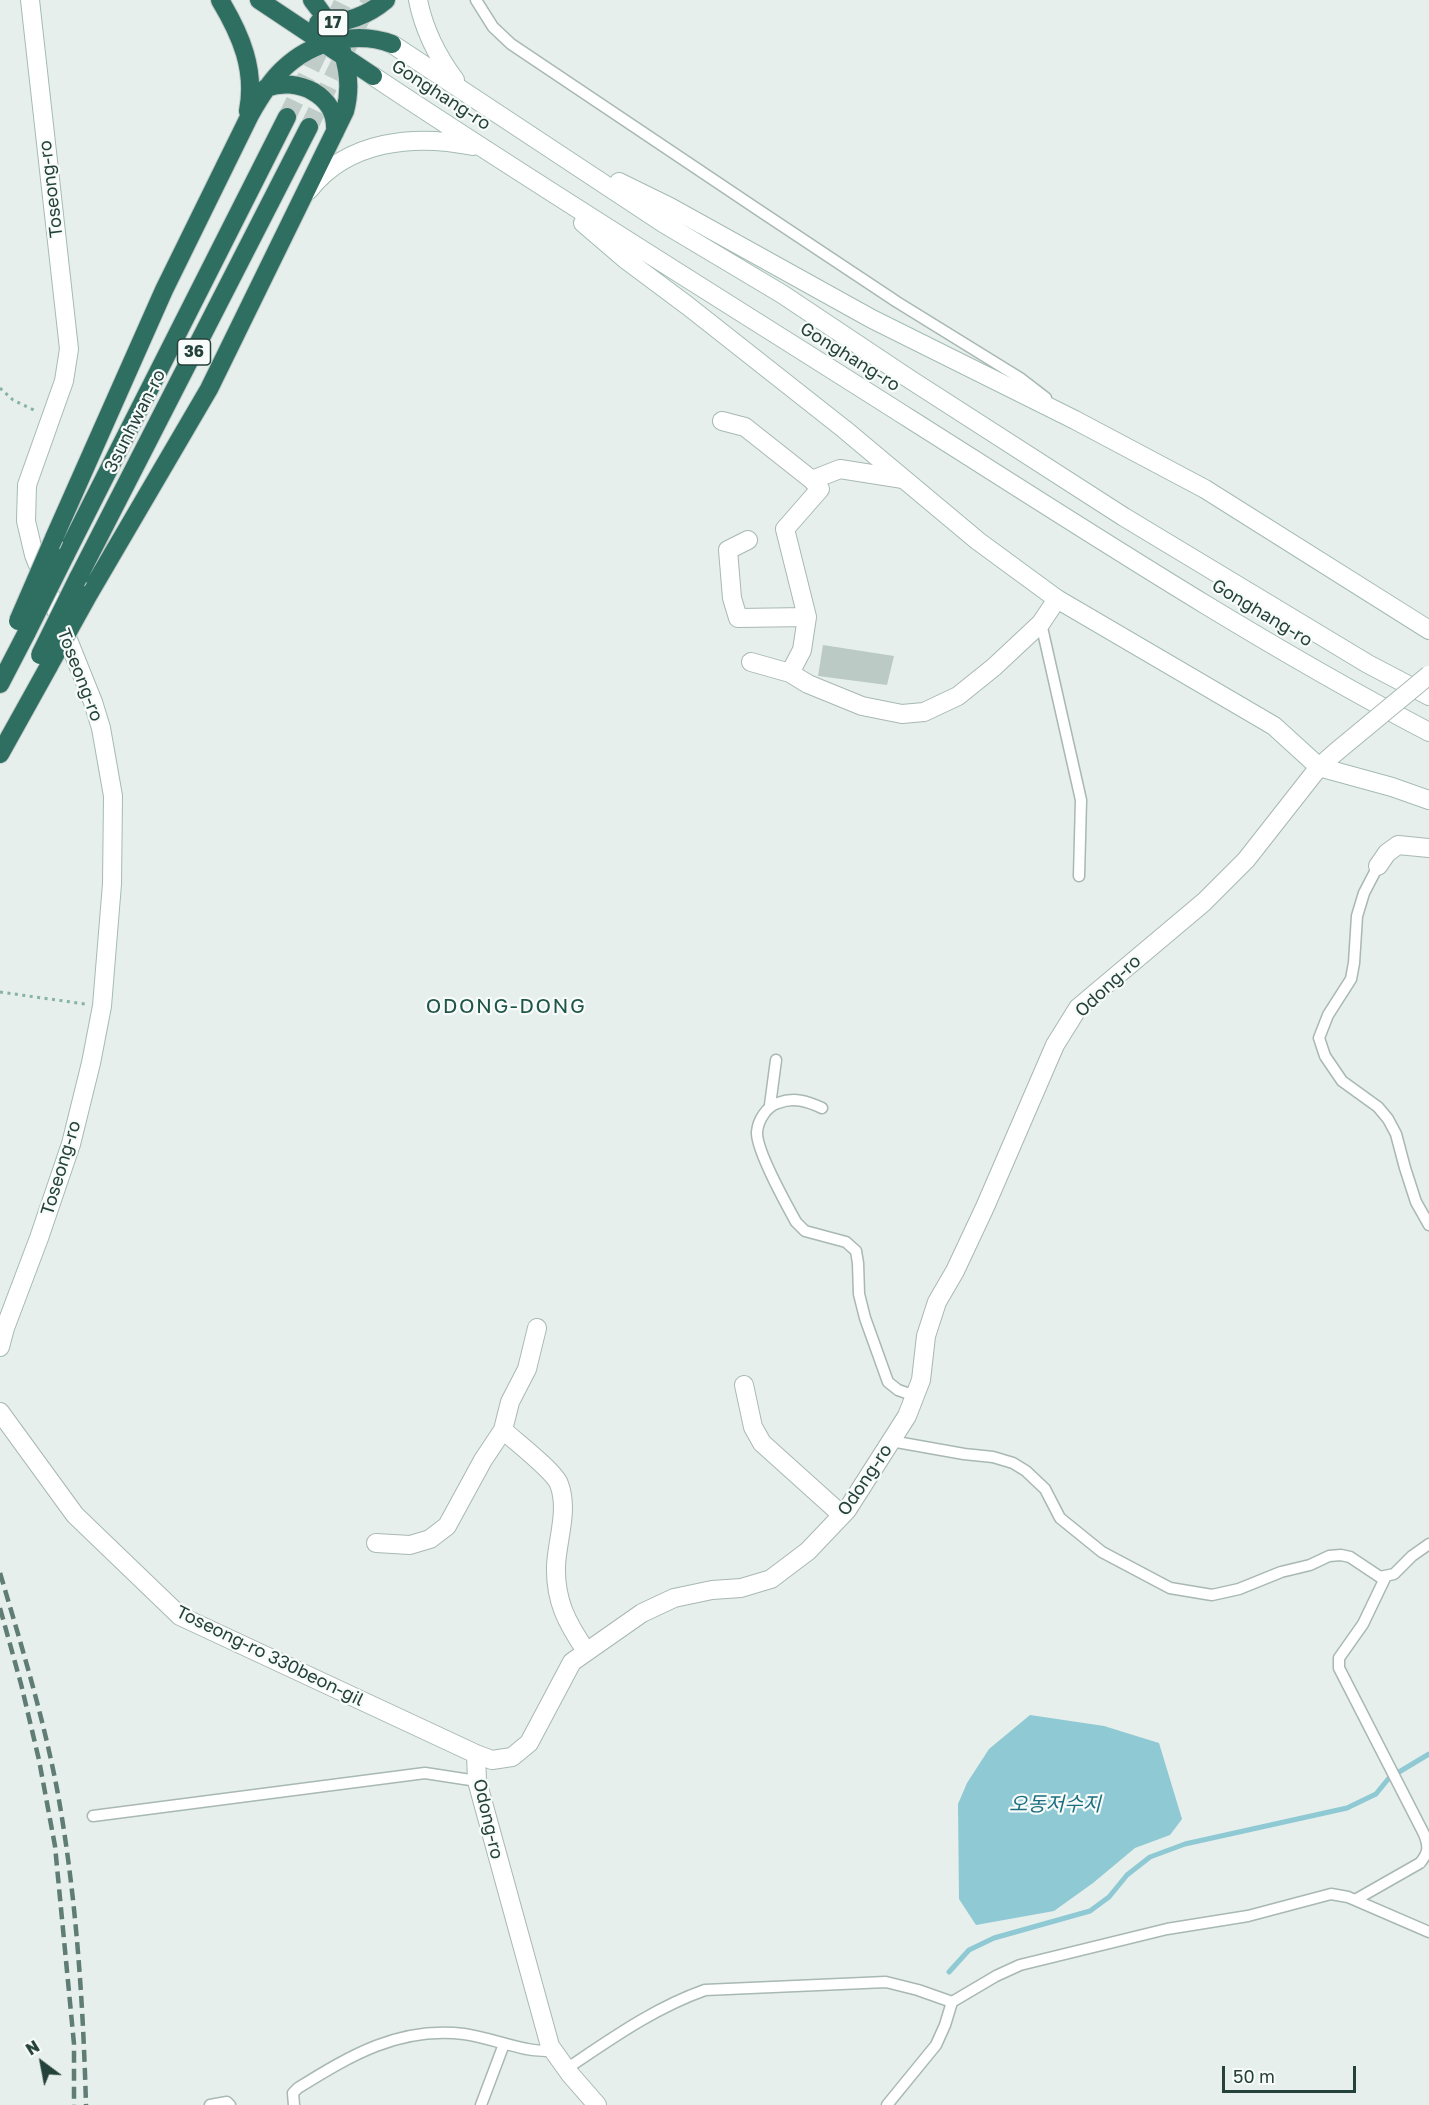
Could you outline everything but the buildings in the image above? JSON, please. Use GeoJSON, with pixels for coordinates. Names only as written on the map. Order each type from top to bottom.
{"type":"FeatureCollection","features":[{"type":"Feature","properties":{"kind":"highway"},"geometry":{"type":"LineString","coordinates":[[220,0],[241,39],[249,63],[251,97],[242,132]]}},
{"type":"Feature","properties":{"kind":"highway","name":"Gonghang-ro"},"geometry":{"type":"LineString","coordinates":[[259,0],[276,12],[338,35],[392,44]]}},
{"type":"Feature","properties":{"kind":"highway","name":"17"},"geometry":{"type":"LineString","coordinates":[[338,35],[386,0]]}},
{"type":"Feature","properties":{"kind":"highway","name":"Gonghang-ro"},"geometry":{"type":"LineString","coordinates":[[321,1],[338,35],[373,76]]}},
{"type":"Feature","properties":{"kind":"highway"},"geometry":{"type":"LineString","coordinates":[[0,663],[22,626],[54,538],[164,290],[242,132],[266,88],[289,63],[338,35],[348,75],[345,111],[209,389],[89,594],[45,660],[0,754]]}},
{"type":"Feature","properties":{"kind":"highway"},"geometry":{"type":"LineString","coordinates":[[266,88],[285,83],[310,89],[319,95],[329,108],[335,120],[335,132]]}},
{"type":"Feature","properties":{"kind":"highway","name":"3sunhwan-ro"},"geometry":{"type":"LineString","coordinates":[[0,684],[22,626],[64,556],[287,117]]}},
{"type":"Feature","properties":{"kind":"highway","name":"3sunhwan-ro"},"geometry":{"type":"LineString","coordinates":[[0,736],[45,660],[78,578],[309,127]]}},
{"type":"Feature","properties":{"kind":"street","name":"Toseong-ro"},"geometry":{"type":"LineString","coordinates":[[0,1347],[70,1144],[91,1063],[102,1006],[114,830],[113,796],[108,760],[93,702],[34,555],[26,521],[27,484],[64,381],[69,349],[30,0]]}},
{"type":"Feature","properties":{"kind":"street"},"geometry":{"type":"LineString","coordinates":[[418,0],[424,25],[436,53],[466,93]]}},
{"type":"Feature","properties":{"kind":"street","name":"Gonghang-ro"},"geometry":{"type":"LineString","coordinates":[[392,44],[559,152],[663,223],[783,294],[911,380],[1160,540],[1368,664],[1429,696]]}},
{"type":"Feature","properties":{"kind":"street","name":"Gonghang-ro"},"geometry":{"type":"LineString","coordinates":[[373,76],[1132,560],[1358,694],[1429,732]]}},
{"type":"Feature","properties":{"kind":"street"},"geometry":{"type":"LineString","coordinates":[[302,198],[313,184],[337,163],[349,155],[376,146],[427,141],[458,143],[485,149]]}},
{"type":"Feature","properties":{"kind":"street"},"geometry":{"type":"LineString","coordinates":[[559,152],[670,207],[872,319],[1075,420],[1205,489],[1429,630]]}},
{"type":"Feature","properties":{"kind":"street"},"geometry":{"type":"LineString","coordinates":[[529,177],[625,259],[697,313],[978,541],[1057,599],[1274,726],[1318,767],[1392,787],[1429,800]]}},
{"type":"Feature","properties":{"kind":"street"},"geometry":{"type":"LineString","coordinates":[[722,421],[745,427],[812,480],[820,489],[785,529],[807,617],[802,650],[790,673]]}},
{"type":"Feature","properties":{"kind":"street"},"geometry":{"type":"LineString","coordinates":[[812,480],[840,469],[903,479]]}},
{"type":"Feature","properties":{"kind":"street"},"geometry":{"type":"LineString","coordinates":[[748,540],[728,550],[732,598],[738,618],[807,617]]}},
{"type":"Feature","properties":{"kind":"street"},"geometry":{"type":"LineString","coordinates":[[751,662],[790,673],[808,684],[862,706],[902,714],[924,712],[958,696],[994,667],[1041,623],[1057,599]]}},
{"type":"Feature","properties":{"kind":"street","name":"Odong-ro"},"geometry":{"type":"LineString","coordinates":[[597,2105],[550,2046],[477,1781],[476,1754],[492,1760],[512,1757],[529,1743],[572,1662],[642,1613],[674,1599],[712,1590],[741,1588],[771,1579],[808,1551],[842,1515],[907,1416],[921,1380],[926,1336],[937,1302],[955,1271],[985,1207],[1055,1045],[1078,1008],[1204,902],[1246,860],[1318,767],[1429,675]]}},
{"type":"Feature","properties":{"kind":"street"},"geometry":{"type":"LineString","coordinates":[[1378,866],[1387,853],[1398,845],[1429,848]]}},
{"type":"Feature","properties":{"kind":"street"},"geometry":{"type":"LineString","coordinates":[[376,1543],[410,1545],[430,1539],[447,1526],[483,1460],[503,1430],[510,1402],[527,1369],[537,1328]]}},
{"type":"Feature","properties":{"kind":"street"},"geometry":{"type":"LineString","coordinates":[[744,1385],[753,1427],[762,1443],[842,1515]]}},
{"type":"Feature","properties":{"kind":"street","name":"Toseong-ro 330beon-gil"},"geometry":{"type":"LineString","coordinates":[[0,1412],[75,1515],[180,1616],[476,1754]]}},
{"type":"Feature","properties":{"kind":"street"},"geometry":{"type":"LineString","coordinates":[[503,1430],[558,1482],[562,1494],[563,1516],[556,1566],[558,1591],[567,1622],[586,1651]]}},
{"type":"Feature","properties":{"kind":"lane"},"geometry":{"type":"LineString","coordinates":[[476,0],[493,27],[511,44],[897,302],[1020,378],[1075,420]]}},
{"type":"Feature","properties":{"kind":"lane"},"geometry":{"type":"LineString","coordinates":[[1041,623],[1081,800],[1079,876]]}},
{"type":"Feature","properties":{"kind":"lane"},"geometry":{"type":"LineString","coordinates":[[1378,866],[1364,893],[1357,916],[1351,979],[1328,1016],[1319,1038],[1325,1056],[1342,1081],[1378,1107],[1388,1119],[1396,1134],[1416,1202],[1429,1225]]}},
{"type":"Feature","properties":{"kind":"lane"},"geometry":{"type":"LineString","coordinates":[[777,1060],[770,1105],[757,1131],[760,1146],[796,1222],[805,1231],[846,1242],[856,1251],[859,1294],[865,1318],[888,1382],[898,1390],[915,1396]]}},
{"type":"Feature","properties":{"kind":"lane"},"geometry":{"type":"LineString","coordinates":[[770,1105],[784,1100],[804,1099],[822,1108]]}},
{"type":"Feature","properties":{"kind":"lane"},"geometry":{"type":"LineString","coordinates":[[891,1441],[993,1457],[1013,1463],[1026,1471],[1045,1490],[1060,1518],[1102,1552],[1170,1588],[1212,1595],[1230,1591],[1329,1556],[1341,1555],[1350,1557],[1380,1577],[1386,1576],[1394,1574],[1412,1556],[1429,1544]]}},
{"type":"Feature","properties":{"kind":"lane"},"geometry":{"type":"LineString","coordinates":[[1354,1900],[1420,1863],[1428,1854],[1429,1846],[1339,1668],[1339,1658],[1363,1624],[1386,1576]]}},
{"type":"Feature","properties":{"kind":"lane"},"geometry":{"type":"LineString","coordinates":[[93,1816],[425,1773],[477,1781]]}},
{"type":"Feature","properties":{"kind":"lane"},"geometry":{"type":"LineString","coordinates":[[887,2105],[936,2045],[952,2002],[996,1976],[1020,1965],[1167,1929],[1248,1916],[1331,1894],[1354,1900],[1429,1932]]}},
{"type":"Feature","properties":{"kind":"lane"},"geometry":{"type":"LineString","coordinates":[[566,2068],[643,2019],[679,1999],[705,1990],[886,1982],[952,2002]]}},
{"type":"Feature","properties":{"kind":"lane"},"geometry":{"type":"LineString","coordinates":[[294,2105],[294,2093],[298,2088],[358,2052],[384,2042],[443,2032],[468,2035],[528,2049],[554,2051]]}},
{"type":"Feature","properties":{"kind":"lane"},"geometry":{"type":"LineString","coordinates":[[481,2105],[504,2044]]}},
{"type":"Feature","properties":{"kind":"lane"},"geometry":{"type":"LineString","coordinates":[[210,2105],[227,2102],[230,2105]]}},
{"type":"Feature","properties":{"kind":"path"},"geometry":{"type":"LineString","coordinates":[[0,388],[13,400],[51,418]]}},
{"type":"Feature","properties":{"kind":"path"},"geometry":{"type":"LineString","coordinates":[[0,992],[102,1006]]}},
{"type":"Feature","properties":{"kind":"water","name":"오동저수지"},"geometry":{"type":"Polygon","coordinates":[[[1030,1715],[1104,1726],[1159,1743],[1182,1819],[1170,1835],[1135,1848],[1093,1883],[1054,1911],[976,1925],[959,1899],[958,1804],[967,1783],[989,1749],[1030,1715]]]}},
{"type":"Feature","properties":{"kind":"waterway"},"geometry":{"type":"LineString","coordinates":[[949,1972],[969,1950],[994,1938],[1090,1911],[1109,1897],[1127,1875],[1150,1857],[1185,1844],[1347,1808],[1376,1794],[1389,1778],[1429,1754]]}},
{"type":"Feature","properties":{"kind":"tunnel"},"geometry":{"type":"LineString","coordinates":[[287,117],[344,0]]}},
{"type":"Feature","properties":{"kind":"tunnel"},"geometry":{"type":"LineString","coordinates":[[309,127],[370,0]]}},
{"type":"Feature","properties":{"kind":"railway"},"geometry":{"type":"LineString","coordinates":[[0,1573],[45,1734],[64,1828],[78,1946],[86,2105]]}},
{"type":"Feature","properties":{"kind":"railway"},"geometry":{"type":"LineString","coordinates":[[0,1608],[39,1760],[55,1846],[74,2044],[74,2105]]}},
{"type":"Feature","properties":{"kind":"district","name":"ODONG-DONG"},"geometry":{"type":"Point","coordinates":[506,1006]}}]}
